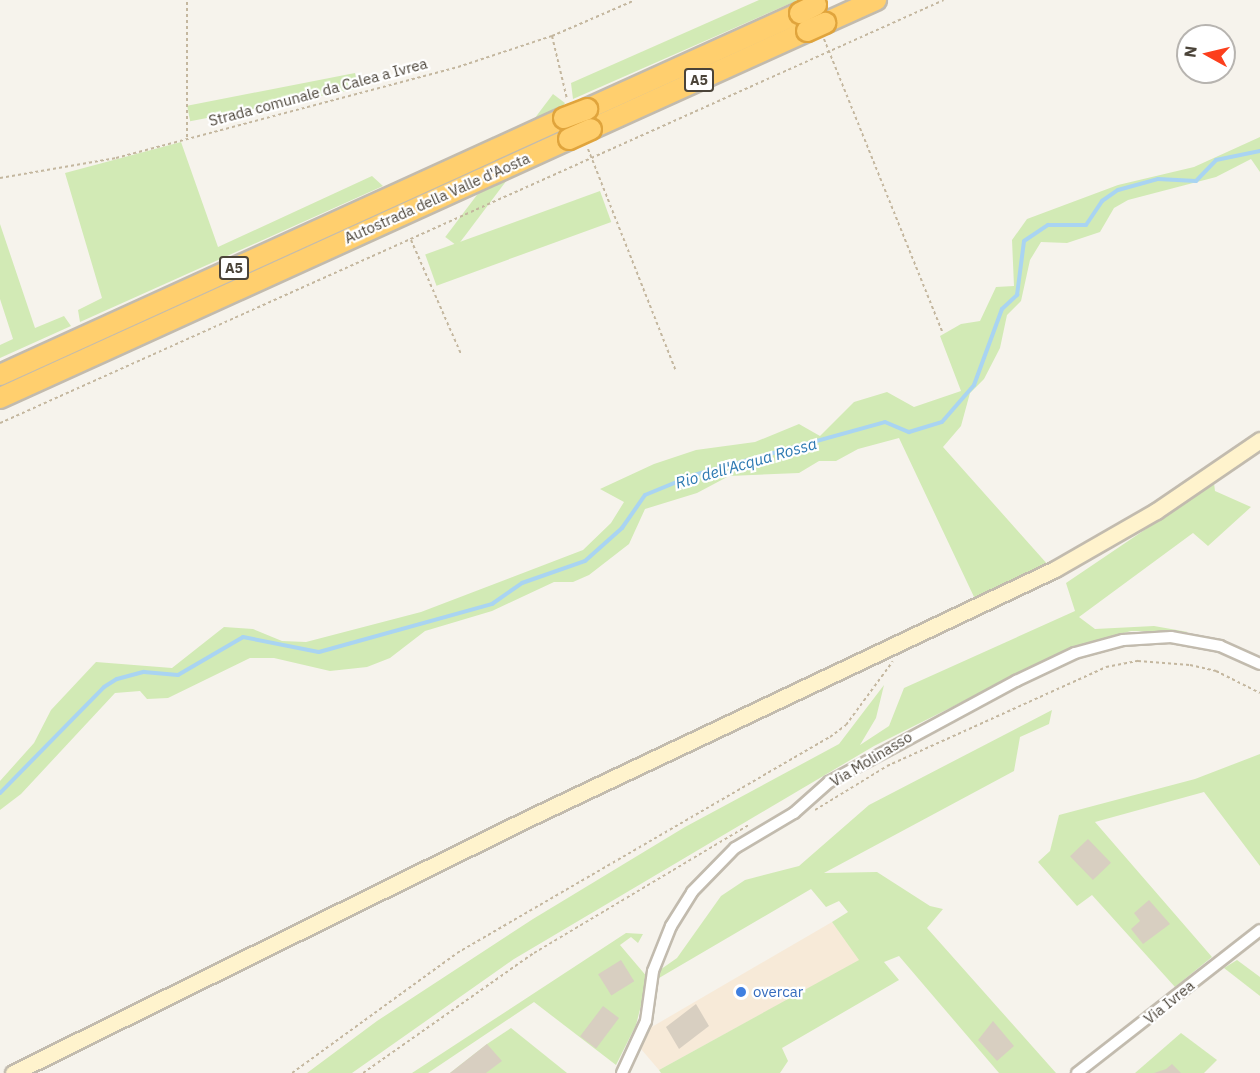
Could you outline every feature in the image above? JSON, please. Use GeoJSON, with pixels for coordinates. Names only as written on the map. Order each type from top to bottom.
{"type":"FeatureCollection","features":[{"type":"Feature","properties":{"kind":"highway","name":"Autostrada della Valle d'Aosta"},"geometry":{"type":"LineString","coordinates":[[0,375],[564,118],[815,14],[876,0]]}},
{"type":"Feature","properties":{"kind":"highway","name":"Autostrada della Valle d'Aosta"},"geometry":{"type":"LineString","coordinates":[[0,398],[591,129],[815,14]]}},
{"type":"Feature","properties":{"kind":"main road"},"geometry":{"type":"LineString","coordinates":[[13,1073],[899,639],[1055,569],[1156,511],[1260,440]]}},
{"type":"Feature","properties":{"kind":"street","name":"Via Molinasso"},"geometry":{"type":"LineString","coordinates":[[621,1073],[646,1021],[653,971],[671,926],[692,892],[735,848],[794,813],[829,783],[1016,681],[1075,653],[1123,640],[1171,637],[1210,644],[1260,664]]}},
{"type":"Feature","properties":{"kind":"street","name":"Via Ivrea"},"geometry":{"type":"LineString","coordinates":[[1077,1073],[1260,930]]}},
{"type":"Feature","properties":{"kind":"path"},"geometry":{"type":"LineString","coordinates":[[187,0],[187,137]]}},
{"type":"Feature","properties":{"kind":"path","name":"Strada comunale da Calea a Ivrea"},"geometry":{"type":"LineString","coordinates":[[0,178],[116,158],[187,137],[458,67],[552,36],[634,0]]}},
{"type":"Feature","properties":{"kind":"path"},"geometry":{"type":"LineString","coordinates":[[0,423],[944,0]]}},
{"type":"Feature","properties":{"kind":"path"},"geometry":{"type":"LineString","coordinates":[[552,36],[566,96]]}},
{"type":"Feature","properties":{"kind":"path"},"geometry":{"type":"LineString","coordinates":[[830,52],[942,331]]}},
{"type":"Feature","properties":{"kind":"path"},"geometry":{"type":"LineString","coordinates":[[592,158],[675,369]]}},
{"type":"Feature","properties":{"kind":"path"},"geometry":{"type":"LineString","coordinates":[[411,240],[461,354]]}},
{"type":"Feature","properties":{"kind":"path"},"geometry":{"type":"LineString","coordinates":[[292,1073],[457,953],[830,737],[846,725],[902,650],[899,639]]}},
{"type":"Feature","properties":{"kind":"shaded area"},"geometry":{"type":"Polygon","coordinates":[[[832,922],[860,960],[659,1070],[641,1049],[650,1028],[832,922]]]}},
{"type":"Feature","properties":{"kind":"green space"},"geometry":{"type":"Polygon","coordinates":[[[759,0],[798,0],[573,99],[571,83],[759,0]]]}},
{"type":"Feature","properties":{"kind":"green space"},"geometry":{"type":"Polygon","coordinates":[[[355,73],[358,89],[190,121],[187,106],[355,73]]]}},
{"type":"Feature","properties":{"kind":"green space"},"geometry":{"type":"Polygon","coordinates":[[[553,94],[565,103],[457,246],[445,237],[553,94]]]}},
{"type":"Feature","properties":{"kind":"green space"},"geometry":{"type":"Polygon","coordinates":[[[1260,137],[1260,172],[1251,159],[1216,177],[1128,200],[1114,208],[1100,232],[1067,243],[1041,242],[1030,260],[1021,301],[1007,315],[1000,348],[984,379],[970,393],[961,426],[943,447],[1049,566],[975,599],[899,438],[858,449],[836,461],[819,461],[799,473],[729,476],[697,493],[645,509],[629,544],[589,575],[573,582],[554,582],[492,611],[425,631],[390,658],[367,667],[330,671],[274,658],[250,658],[168,698],[147,699],[140,691],[115,693],[21,794],[0,810],[0,781],[34,743],[51,710],[96,662],[172,668],[224,627],[253,629],[282,641],[306,642],[421,612],[583,550],[611,523],[624,502],[600,489],[654,464],[696,450],[755,442],[799,424],[820,436],[854,402],[887,392],[914,407],[961,391],[940,336],[961,324],[980,321],[996,287],[1014,286],[1012,240],[1027,219],[1118,185],[1194,167],[1260,137]]]}},
{"type":"Feature","properties":{"kind":"green space"},"geometry":{"type":"Polygon","coordinates":[[[181,142],[218,247],[372,176],[383,186],[80,322],[78,310],[102,298],[65,173],[181,142]]]}},
{"type":"Feature","properties":{"kind":"green space"},"geometry":{"type":"Polygon","coordinates":[[[600,191],[611,222],[437,286],[425,255],[600,191]]]}},
{"type":"Feature","properties":{"kind":"green space"},"geometry":{"type":"Polygon","coordinates":[[[0,224],[35,328],[64,316],[71,326],[0,358],[0,345],[13,339],[0,299],[0,224]]]}},
{"type":"Feature","properties":{"kind":"green space"},"geometry":{"type":"Polygon","coordinates":[[[1214,483],[1215,491],[1251,507],[1208,546],[1193,533],[1079,617],[1095,629],[1154,626],[1188,632],[1131,631],[1072,647],[874,746],[514,959],[352,1073],[307,1073],[377,1021],[533,919],[685,827],[839,744],[884,685],[876,718],[860,745],[889,726],[904,688],[1075,611],[1066,583],[1214,483]]]}},
{"type":"Feature","properties":{"kind":"green space"},"geometry":{"type":"Polygon","coordinates":[[[1052,710],[1049,724],[1020,737],[1014,771],[824,873],[877,872],[930,906],[943,909],[927,928],[1056,1073],[999,1073],[899,956],[884,962],[899,980],[782,1048],[788,1061],[780,1073],[661,1073],[659,1070],[859,960],[832,922],[848,912],[839,901],[826,907],[811,889],[659,978],[657,972],[677,958],[721,896],[745,880],[799,866],[869,805],[1052,710]]]}},
{"type":"Feature","properties":{"kind":"green space"},"geometry":{"type":"Polygon","coordinates":[[[1260,754],[1260,866],[1204,792],[1095,822],[1212,957],[1175,987],[1092,895],[1077,906],[1038,862],[1050,851],[1059,815],[1195,779],[1260,754]]]}},
{"type":"Feature","properties":{"kind":"green space"},"geometry":{"type":"Polygon","coordinates":[[[626,933],[643,934],[638,943],[631,937],[620,945],[648,978],[636,1025],[616,1065],[534,1002],[428,1073],[412,1073],[626,933]]]}},
{"type":"Feature","properties":{"kind":"green space"},"geometry":{"type":"Polygon","coordinates":[[[1237,960],[1260,977],[1260,996],[1224,968],[1237,960]]]}},
{"type":"Feature","properties":{"kind":"green space"},"geometry":{"type":"Polygon","coordinates":[[[511,1028],[567,1073],[450,1073],[487,1044],[511,1028]]]}},
{"type":"Feature","properties":{"kind":"green space"},"geometry":{"type":"Polygon","coordinates":[[[1181,1033],[1217,1060],[1204,1073],[1135,1073],[1181,1033]]]}},
{"type":"Feature","properties":{"kind":"building"},"geometry":{"type":"Polygon","coordinates":[[[1088,839],[1111,863],[1093,880],[1070,856],[1088,839]]]}},
{"type":"Feature","properties":{"kind":"building"},"geometry":{"type":"Polygon","coordinates":[[[1149,900],[1170,924],[1143,944],[1131,929],[1140,921],[1134,913],[1149,900]]]}},
{"type":"Feature","properties":{"kind":"building"},"geometry":{"type":"Polygon","coordinates":[[[621,960],[634,981],[611,996],[598,974],[621,960]]]}},
{"type":"Feature","properties":{"kind":"building"},"geometry":{"type":"Polygon","coordinates":[[[696,1004],[709,1026],[679,1049],[666,1027],[696,1004]]]}},
{"type":"Feature","properties":{"kind":"building"},"geometry":{"type":"Polygon","coordinates":[[[603,1006],[619,1018],[596,1048],[580,1036],[603,1006]]]}},
{"type":"Feature","properties":{"kind":"building"},"geometry":{"type":"Polygon","coordinates":[[[993,1021],[1014,1046],[997,1061],[978,1040],[993,1021]]]}},
{"type":"Feature","properties":{"kind":"building"},"geometry":{"type":"Polygon","coordinates":[[[487,1044],[502,1061],[486,1073],[450,1073],[487,1044]]]}},
{"type":"Feature","properties":{"kind":"building"},"geometry":{"type":"Polygon","coordinates":[[[1172,1064],[1181,1073],[1154,1073],[1166,1069],[1172,1064]]]}},
{"type":"Feature","properties":{"kind":"waterway","name":"Rio dell'Acqua Rossa"},"geometry":{"type":"LineString","coordinates":[[0,793],[104,687],[117,679],[144,672],[178,675],[243,637],[319,652],[492,604],[522,583],[585,561],[622,528],[645,495],[694,475],[885,422],[909,432],[942,422],[974,385],[1002,309],[1017,295],[1024,241],[1048,225],[1086,225],[1102,201],[1118,190],[1158,179],[1196,181],[1216,160],[1260,151]]}},
{"type":"Feature","properties":{"kind":"place","name":"overcar"},"geometry":{"type":"Point","coordinates":[741,992]}}]}
